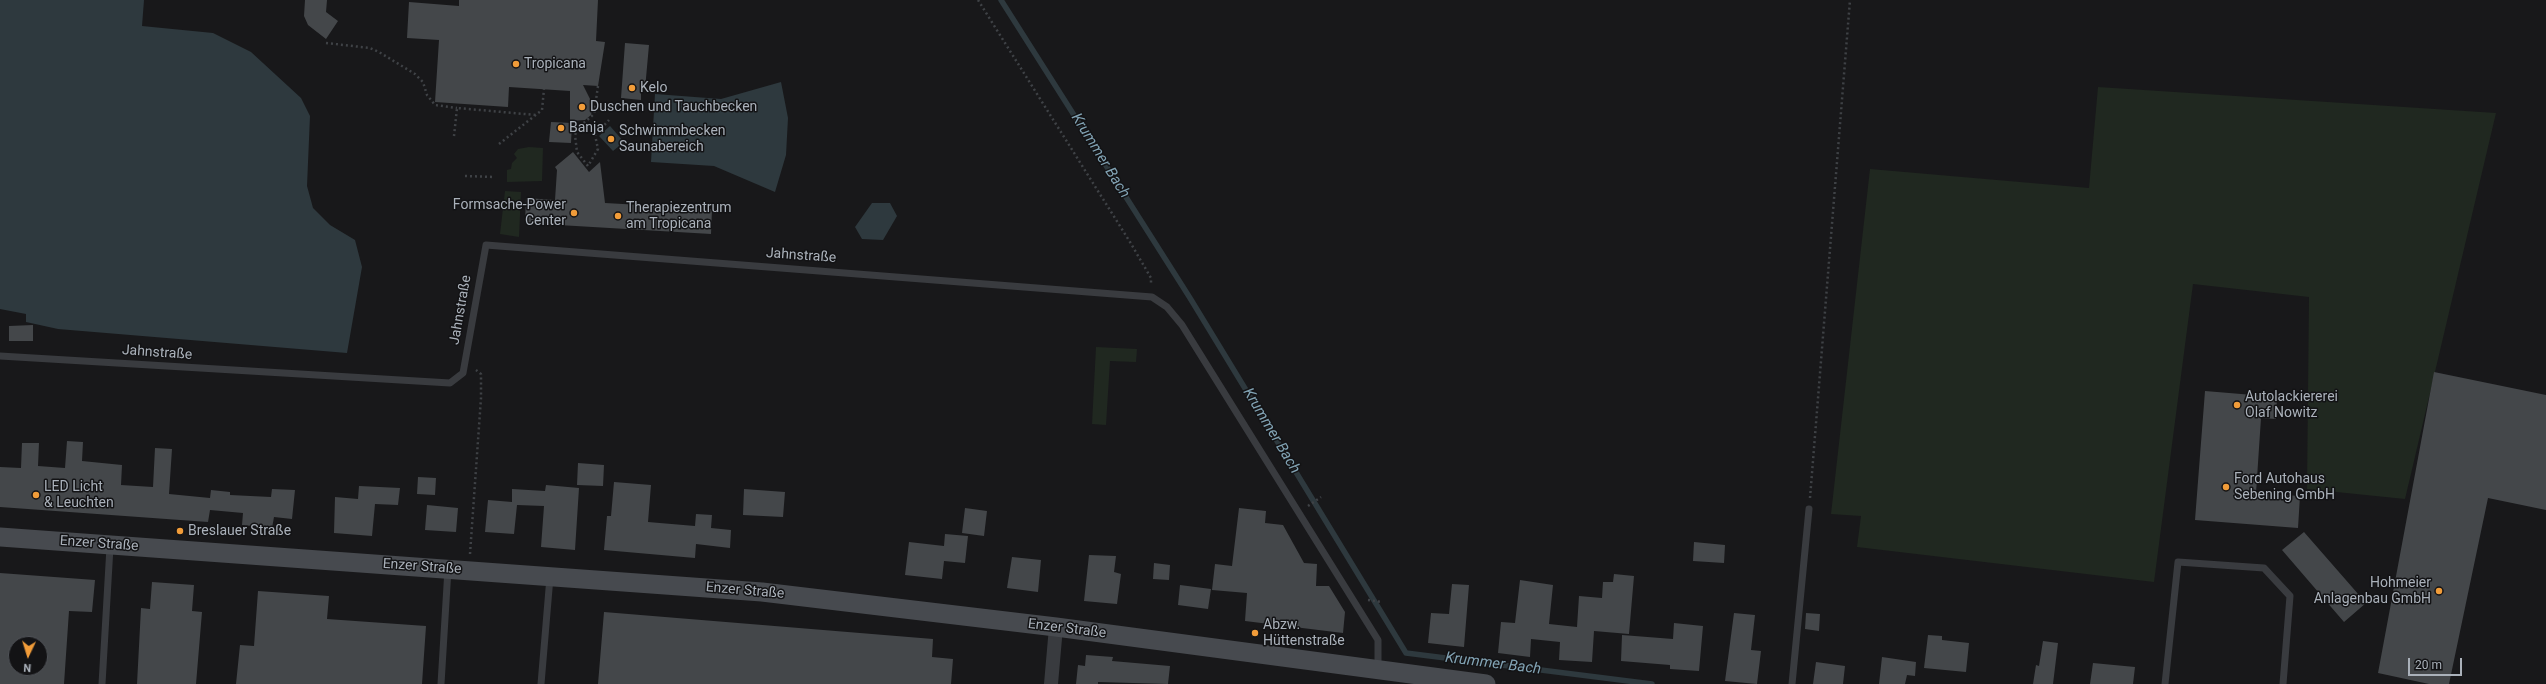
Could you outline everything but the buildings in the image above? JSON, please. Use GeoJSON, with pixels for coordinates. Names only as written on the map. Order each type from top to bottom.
{"type":"FeatureCollection","features":[{"type":"Feature","properties":{"kind":"main road","name":"Enzer Straße"},"geometry":{"type":"LineString","coordinates":[[0,537],[778,593],[1378,668],[1422,680],[1486,684]]}},
{"type":"Feature","properties":{"kind":"street"},"geometry":{"type":"LineString","coordinates":[[1051,684],[1056,627]]}},
{"type":"Feature","properties":{"kind":"lane","name":"Jahnstraße"},"geometry":{"type":"LineString","coordinates":[[0,356],[450,383],[463,374],[486,245],[1152,296]]}},
{"type":"Feature","properties":{"kind":"lane"},"geometry":{"type":"LineString","coordinates":[[1152,296],[1167,307],[1182,325],[1378,640],[1378,668]]}},
{"type":"Feature","properties":{"kind":"lane"},"geometry":{"type":"LineString","coordinates":[[1792,684],[1809,509]]}},
{"type":"Feature","properties":{"kind":"lane"},"geometry":{"type":"LineString","coordinates":[[102,684],[110,544]]}},
{"type":"Feature","properties":{"kind":"lane"},"geometry":{"type":"LineString","coordinates":[[2165,684],[2178,562],[2264,568],[2290,596],[2283,684]]}},
{"type":"Feature","properties":{"kind":"lane"},"geometry":{"type":"LineString","coordinates":[[441,684],[448,569]]}},
{"type":"Feature","properties":{"kind":"lane"},"geometry":{"type":"LineString","coordinates":[[541,684],[550,576]]}},
{"type":"Feature","properties":{"kind":"path"},"geometry":{"type":"LineString","coordinates":[[978,0],[1130,242],[1151,278],[1152,296]]}},
{"type":"Feature","properties":{"kind":"path"},"geometry":{"type":"LineString","coordinates":[[1809,509],[1850,0]]}},
{"type":"Feature","properties":{"kind":"path"},"geometry":{"type":"LineString","coordinates":[[326,42],[370,48],[379,52],[415,74],[423,82],[427,95],[435,105],[536,115]]}},
{"type":"Feature","properties":{"kind":"path"},"geometry":{"type":"LineString","coordinates":[[598,86],[594,114],[578,128],[575,135],[577,152],[588,166],[598,148],[595,134],[609,120]]}},
{"type":"Feature","properties":{"kind":"path"},"geometry":{"type":"LineString","coordinates":[[499,144],[542,110],[544,89]]}},
{"type":"Feature","properties":{"kind":"path"},"geometry":{"type":"LineString","coordinates":[[454,136],[457,108]]}},
{"type":"Feature","properties":{"kind":"path"},"geometry":{"type":"LineString","coordinates":[[465,176],[495,177]]}},
{"type":"Feature","properties":{"kind":"path"},"geometry":{"type":"LineString","coordinates":[[465,361],[481,374],[481,398],[469,570]]}},
{"type":"Feature","properties":{"kind":"path"},"geometry":{"type":"LineString","coordinates":[[1304,508],[1321,497]]}},
{"type":"Feature","properties":{"kind":"path"},"geometry":{"type":"LineString","coordinates":[[1370,600],[1382,602]]}},
{"type":"Feature","properties":{"kind":"shaded area"},"geometry":{"type":"Polygon","coordinates":[[[0,0],[144,0],[142,26],[213,33],[251,52],[301,98],[310,116],[307,186],[313,208],[330,225],[355,240],[362,267],[347,353],[58,329],[26,322],[26,314],[0,309],[0,0]]]}},
{"type":"Feature","properties":{"kind":"shaded area"},"geometry":{"type":"Polygon","coordinates":[[[781,82],[788,118],[786,155],[775,192],[714,166],[651,162],[655,94],[721,99],[781,82]]]}},
{"type":"Feature","properties":{"kind":"shaded area"},"geometry":{"type":"Polygon","coordinates":[[[2098,87],[2496,113],[2405,499],[2307,489],[2309,297],[2193,284],[2154,582],[1857,547],[1861,516],[1831,514],[1870,169],[2089,188],[2098,87]]]}},
{"type":"Feature","properties":{"kind":"shaded area","name":"Schwimmbecken Saunabereich"},"geometry":{"type":"Polygon","coordinates":[[[610,126],[624,142],[613,151],[599,136],[610,126]]]}},
{"type":"Feature","properties":{"kind":"shaded area"},"geometry":{"type":"Polygon","coordinates":[[[529,147],[543,148],[542,181],[507,182],[507,170],[511,169],[512,163],[517,158],[514,154],[518,149],[529,147]]]}},
{"type":"Feature","properties":{"kind":"shaded area"},"geometry":{"type":"Polygon","coordinates":[[[505,191],[521,192],[519,237],[500,234],[505,191]]]}},
{"type":"Feature","properties":{"kind":"shaded area"},"geometry":{"type":"Polygon","coordinates":[[[872,203],[890,203],[897,216],[883,240],[862,239],[855,227],[872,203]]]}},
{"type":"Feature","properties":{"kind":"shaded area"},"geometry":{"type":"Polygon","coordinates":[[[1096,347],[1137,349],[1136,362],[1110,361],[1106,425],[1092,424],[1096,347]]]}},
{"type":"Feature","properties":{"kind":"waterway","name":"Krummer Bach"},"geometry":{"type":"LineString","coordinates":[[1001,0],[1190,298],[1406,653],[1652,684]]}},
{"type":"Feature","properties":{"kind":"place","name":"Tropicana"},"geometry":{"type":"Point","coordinates":[516,64]}},
{"type":"Feature","properties":{"kind":"place","name":"Kelo"},"geometry":{"type":"Point","coordinates":[632,88]}},
{"type":"Feature","properties":{"kind":"place","name":"Duschen und Tauchbecken"},"geometry":{"type":"Point","coordinates":[582,107]}},
{"type":"Feature","properties":{"kind":"place","name":"Banja"},"geometry":{"type":"Point","coordinates":[561,128]}},
{"type":"Feature","properties":{"kind":"place","name":"Schwimmbecken Saunabereich"},"geometry":{"type":"Point","coordinates":[611,139]}},
{"type":"Feature","properties":{"kind":"place","name":"Formsache-Power Center"},"geometry":{"type":"Point","coordinates":[574,213]}},
{"type":"Feature","properties":{"kind":"place","name":"Therapiezentrum am Tropicana"},"geometry":{"type":"Point","coordinates":[618,216]}},
{"type":"Feature","properties":{"kind":"place","name":"Autolackiererei Olaf Nowitz"},"geometry":{"type":"Point","coordinates":[2237,405]}},
{"type":"Feature","properties":{"kind":"place","name":"Ford Autohaus Sebening GmbH"},"geometry":{"type":"Point","coordinates":[2226,487]}},
{"type":"Feature","properties":{"kind":"place","name":"LED Licht & Leuchten"},"geometry":{"type":"Point","coordinates":[36,495]}},
{"type":"Feature","properties":{"kind":"place","name":"Breslauer Straße"},"geometry":{"type":"Point","coordinates":[180,531]}},
{"type":"Feature","properties":{"kind":"place","name":"Hohmeier Anlagenbau GmbH"},"geometry":{"type":"Point","coordinates":[2439,591]}},
{"type":"Feature","properties":{"kind":"place","name":"Abzw. Hüttenstraße"},"geometry":{"type":"Point","coordinates":[1255,633]}}]}
